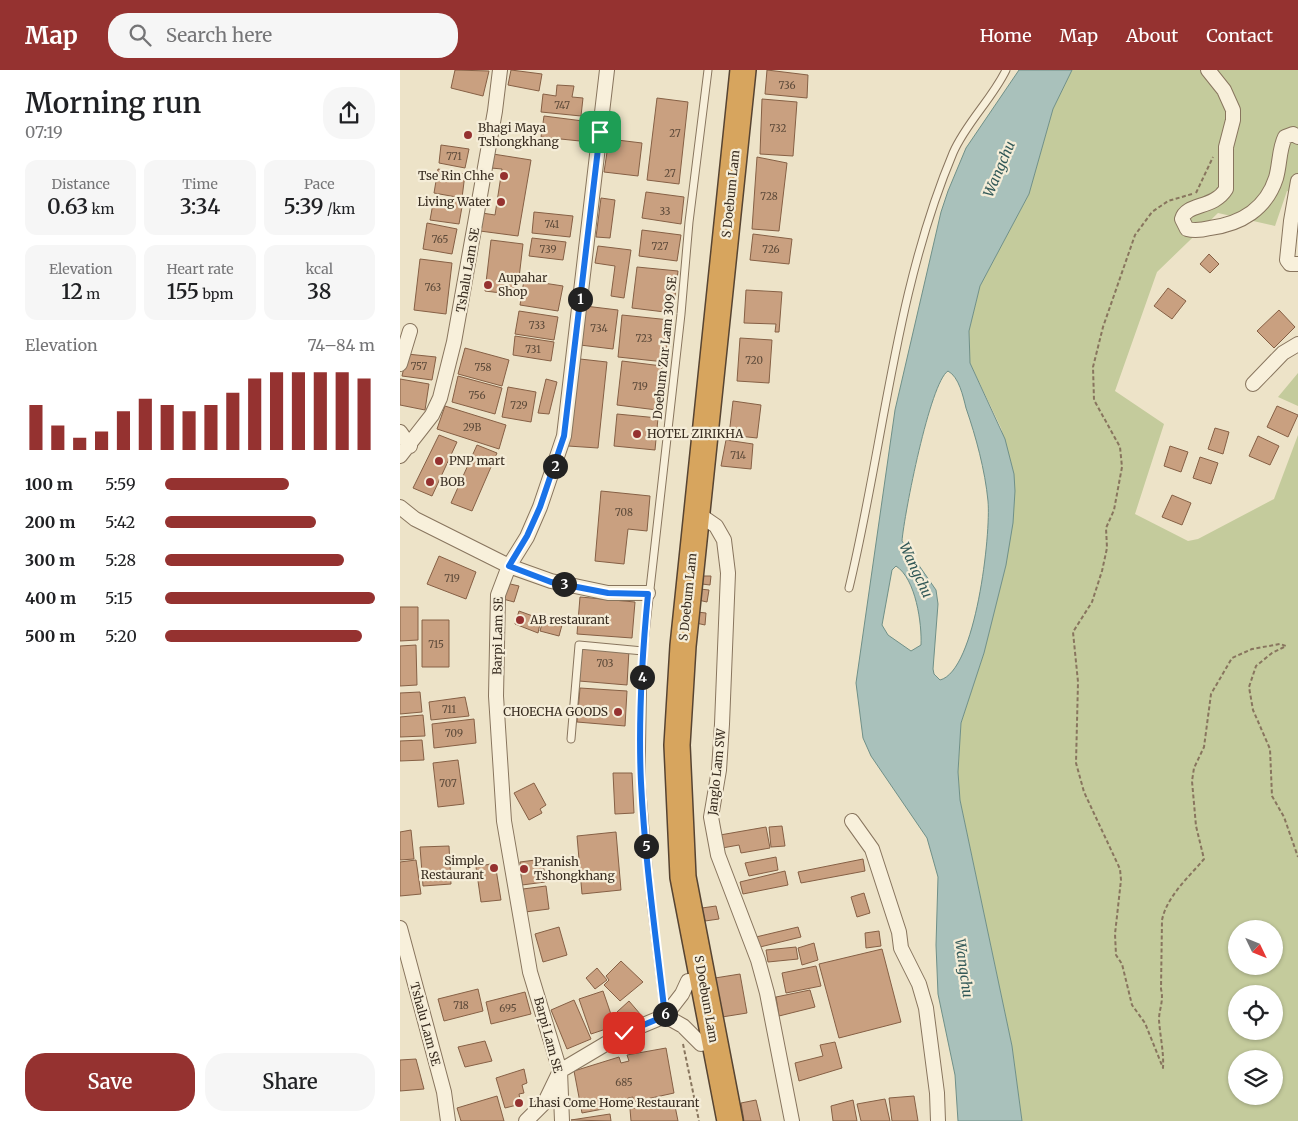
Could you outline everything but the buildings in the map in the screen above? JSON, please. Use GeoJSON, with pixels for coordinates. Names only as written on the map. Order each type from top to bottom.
{"type":"FeatureCollection","features":[{"type":"Feature","properties":{"kind":"highway","name":"S Doebum Lam"},"geometry":{"type":"LineString","coordinates":[[716,1121],[688,981],[671,878],[666,836],[663,748],[664,700],[727,70]]}},
{"type":"Feature","properties":{"kind":"highway","name":"S Doebum Lam"},"geometry":{"type":"LineString","coordinates":[[730,1121],[683,878],[677,745],[683,646],[744,70]]}},
{"type":"Feature","properties":{"kind":"street","name":"Tshalu Lam SE"},"geometry":{"type":"LineString","coordinates":[[405,451],[432,415],[440,398],[454,342],[495,111],[500,70]]}},
{"type":"Feature","properties":{"kind":"street","name":"Barpi Lam SE"},"geometry":{"type":"LineString","coordinates":[[562,1121],[560,1071],[530,972],[504,822],[496,696],[498,595],[509,566],[527,536],[540,507],[564,436],[607,70]]}},
{"type":"Feature","properties":{"kind":"street"},"geometry":{"type":"LineString","coordinates":[[1208,70],[1224,90],[1233,110],[1233,120],[1226,147],[1226,189],[1214,202],[1189,210],[1183,214],[1182,219],[1187,229],[1196,230],[1217,227],[1244,219],[1254,211],[1272,188],[1286,137],[1293,134],[1298,137]]}},
{"type":"Feature","properties":{"kind":"street"},"geometry":{"type":"LineString","coordinates":[[1298,181],[1291,220],[1287,260],[1290,264],[1298,264]]}},
{"type":"Feature","properties":{"kind":"street"},"geometry":{"type":"LineString","coordinates":[[400,364],[410,331]]}},
{"type":"Feature","properties":{"kind":"street"},"geometry":{"type":"LineString","coordinates":[[1253,384],[1284,353],[1298,344]]}},
{"type":"Feature","properties":{"kind":"street"},"geometry":{"type":"LineString","coordinates":[[400,432],[405,451]]}},
{"type":"Feature","properties":{"kind":"street"},"geometry":{"type":"LineString","coordinates":[[400,507],[415,519],[509,566],[551,582],[608,593],[648,594]]}},
{"type":"Feature","properties":{"kind":"street","name":"Janglo Lam SW"},"geometry":{"type":"LineString","coordinates":[[697,513],[716,526],[724,540],[728,573],[719,770],[711,817],[718,855],[758,960],[767,993],[792,1121]]}},
{"type":"Feature","properties":{"kind":"street"},"geometry":{"type":"LineString","coordinates":[[852,821],[872,849],[899,932],[901,948],[919,984],[926,1008],[938,1093],[938,1121]]}},
{"type":"Feature","properties":{"kind":"street","name":"Tshalu Lam SE"},"geometry":{"type":"LineString","coordinates":[[400,928],[403,957],[444,1092],[448,1121]]}},
{"type":"Feature","properties":{"kind":"street"},"geometry":{"type":"LineString","coordinates":[[526,1121],[546,1102],[560,1071],[624,1033],[665,1016],[682,994],[688,981]]}},
{"type":"Feature","properties":{"kind":"street"},"geometry":{"type":"LineString","coordinates":[[665,1016],[683,1026],[701,1044]]}},
{"type":"Feature","properties":{"kind":"lane","name":"Doebum Zur Lam 309 SE"},"geometry":{"type":"LineString","coordinates":[[665,1016],[651,903],[641,782],[643,650],[681,314],[689,222],[708,70]]}},
{"type":"Feature","properties":{"kind":"lane"},"geometry":{"type":"LineString","coordinates":[[849,588],[866,517],[889,383],[924,234],[954,152],[1006,70]]}},
{"type":"Feature","properties":{"kind":"lane"},"geometry":{"type":"LineString","coordinates":[[570,739],[579,645],[643,650]]}},
{"type":"Feature","properties":{"kind":"path"},"geometry":{"type":"LineString","coordinates":[[1226,147],[1214,155],[1198,193],[1168,201],[1152,212],[1135,235],[1103,327],[1093,367],[1094,400],[1120,447],[1122,467],[1114,510],[1106,528],[1107,548],[1102,570],[1092,602],[1074,632],[1078,682],[1076,763],[1084,792],[1120,869],[1121,880],[1115,934],[1116,955],[1122,964],[1132,1005],[1145,1023],[1163,1068],[1164,1048],[1159,1019],[1163,998],[1161,989],[1162,920],[1164,910],[1175,893],[1204,859],[1196,826],[1192,781],[1194,768],[1204,748],[1211,694],[1232,658],[1252,649],[1280,644],[1286,646],[1272,653],[1256,666],[1249,687],[1253,710],[1270,749],[1272,796],[1284,818],[1298,857]]}},
{"type":"Feature","properties":{"kind":"green space"},"geometry":{"type":"Polygon","coordinates":[[[1072,70],[1298,70],[1298,195],[1287,191],[1275,226],[1218,213],[1157,272],[1115,391],[1164,424],[1135,514],[1188,541],[1198,539],[1274,499],[1298,435],[1298,1121],[1022,1121],[1012,1046],[960,800],[958,772],[961,723],[984,653],[1006,565],[1014,474],[1001,428],[970,363],[969,331],[980,286],[1029,194],[1053,109],[1072,70]]]}},
{"type":"Feature","properties":{"kind":"green space"},"geometry":{"type":"Polygon","coordinates":[[[1298,373],[1298,406],[1278,397],[1298,373]]]}},
{"type":"Feature","properties":{"kind":"water","name":"Wangchu"},"geometry":{"type":"Polygon","coordinates":[[[1019,70],[1072,70],[1053,109],[1029,194],[980,286],[969,331],[970,363],[1005,439],[1014,474],[1015,491],[1013,523],[1006,565],[984,653],[961,723],[958,772],[960,800],[1012,1046],[1022,1121],[958,1121],[955,1075],[938,994],[936,945],[938,877],[927,838],[871,756],[863,738],[856,683],[895,410],[941,212],[966,148],[1019,70]],[[948,371],[941,380],[926,423],[913,479],[902,541],[936,590],[938,604],[933,669],[934,674],[940,680],[953,671],[963,653],[972,628],[984,569],[988,518],[987,489],[977,442],[960,387],[948,371]],[[896,566],[892,570],[882,625],[888,635],[911,651],[921,645],[919,614],[913,591],[903,572],[896,566]]]}},
{"type":"Feature","properties":{"kind":"place","name":"Bhagi Maya Tshongkhang"},"geometry":{"type":"Point","coordinates":[468,135]}},
{"type":"Feature","properties":{"kind":"place","name":"Tse Rin Chhe"},"geometry":{"type":"Point","coordinates":[504,176]}},
{"type":"Feature","properties":{"kind":"place","name":"Living Water"},"geometry":{"type":"Point","coordinates":[501,202]}},
{"type":"Feature","properties":{"kind":"place","name":"Aupahar Shop"},"geometry":{"type":"Point","coordinates":[488,285]}},
{"type":"Feature","properties":{"kind":"place","name":"HOTEL ZIRIKHA"},"geometry":{"type":"Point","coordinates":[637,434]}},
{"type":"Feature","properties":{"kind":"place","name":"PNP mart"},"geometry":{"type":"Point","coordinates":[439,461]}},
{"type":"Feature","properties":{"kind":"place","name":"BOB"},"geometry":{"type":"Point","coordinates":[430,482]}},
{"type":"Feature","properties":{"kind":"place","name":"AB restaurant"},"geometry":{"type":"Point","coordinates":[520,620]}},
{"type":"Feature","properties":{"kind":"place","name":"CHOECHA GOODS"},"geometry":{"type":"Point","coordinates":[618,712]}},
{"type":"Feature","properties":{"kind":"place","name":"Simple Restaurant"},"geometry":{"type":"Point","coordinates":[494,868]}},
{"type":"Feature","properties":{"kind":"place","name":"Pranish Tshongkhang"},"geometry":{"type":"Point","coordinates":[524,869]}},
{"type":"Feature","properties":{"kind":"place","name":"Lhasi Come Home Restaurant"},"geometry":{"type":"Point","coordinates":[519,1103]}},
{"type":"Feature","properties":{"kind":"route"},"geometry":{"type":"LineString","coordinates":[[600,132],[582,272],[571,390],[564,436],[540,507],[527,536],[509,566],[551,582],[608,593],[648,594],[643,650],[641,782],[651,903],[665,1016],[624,1033]]}}]}
